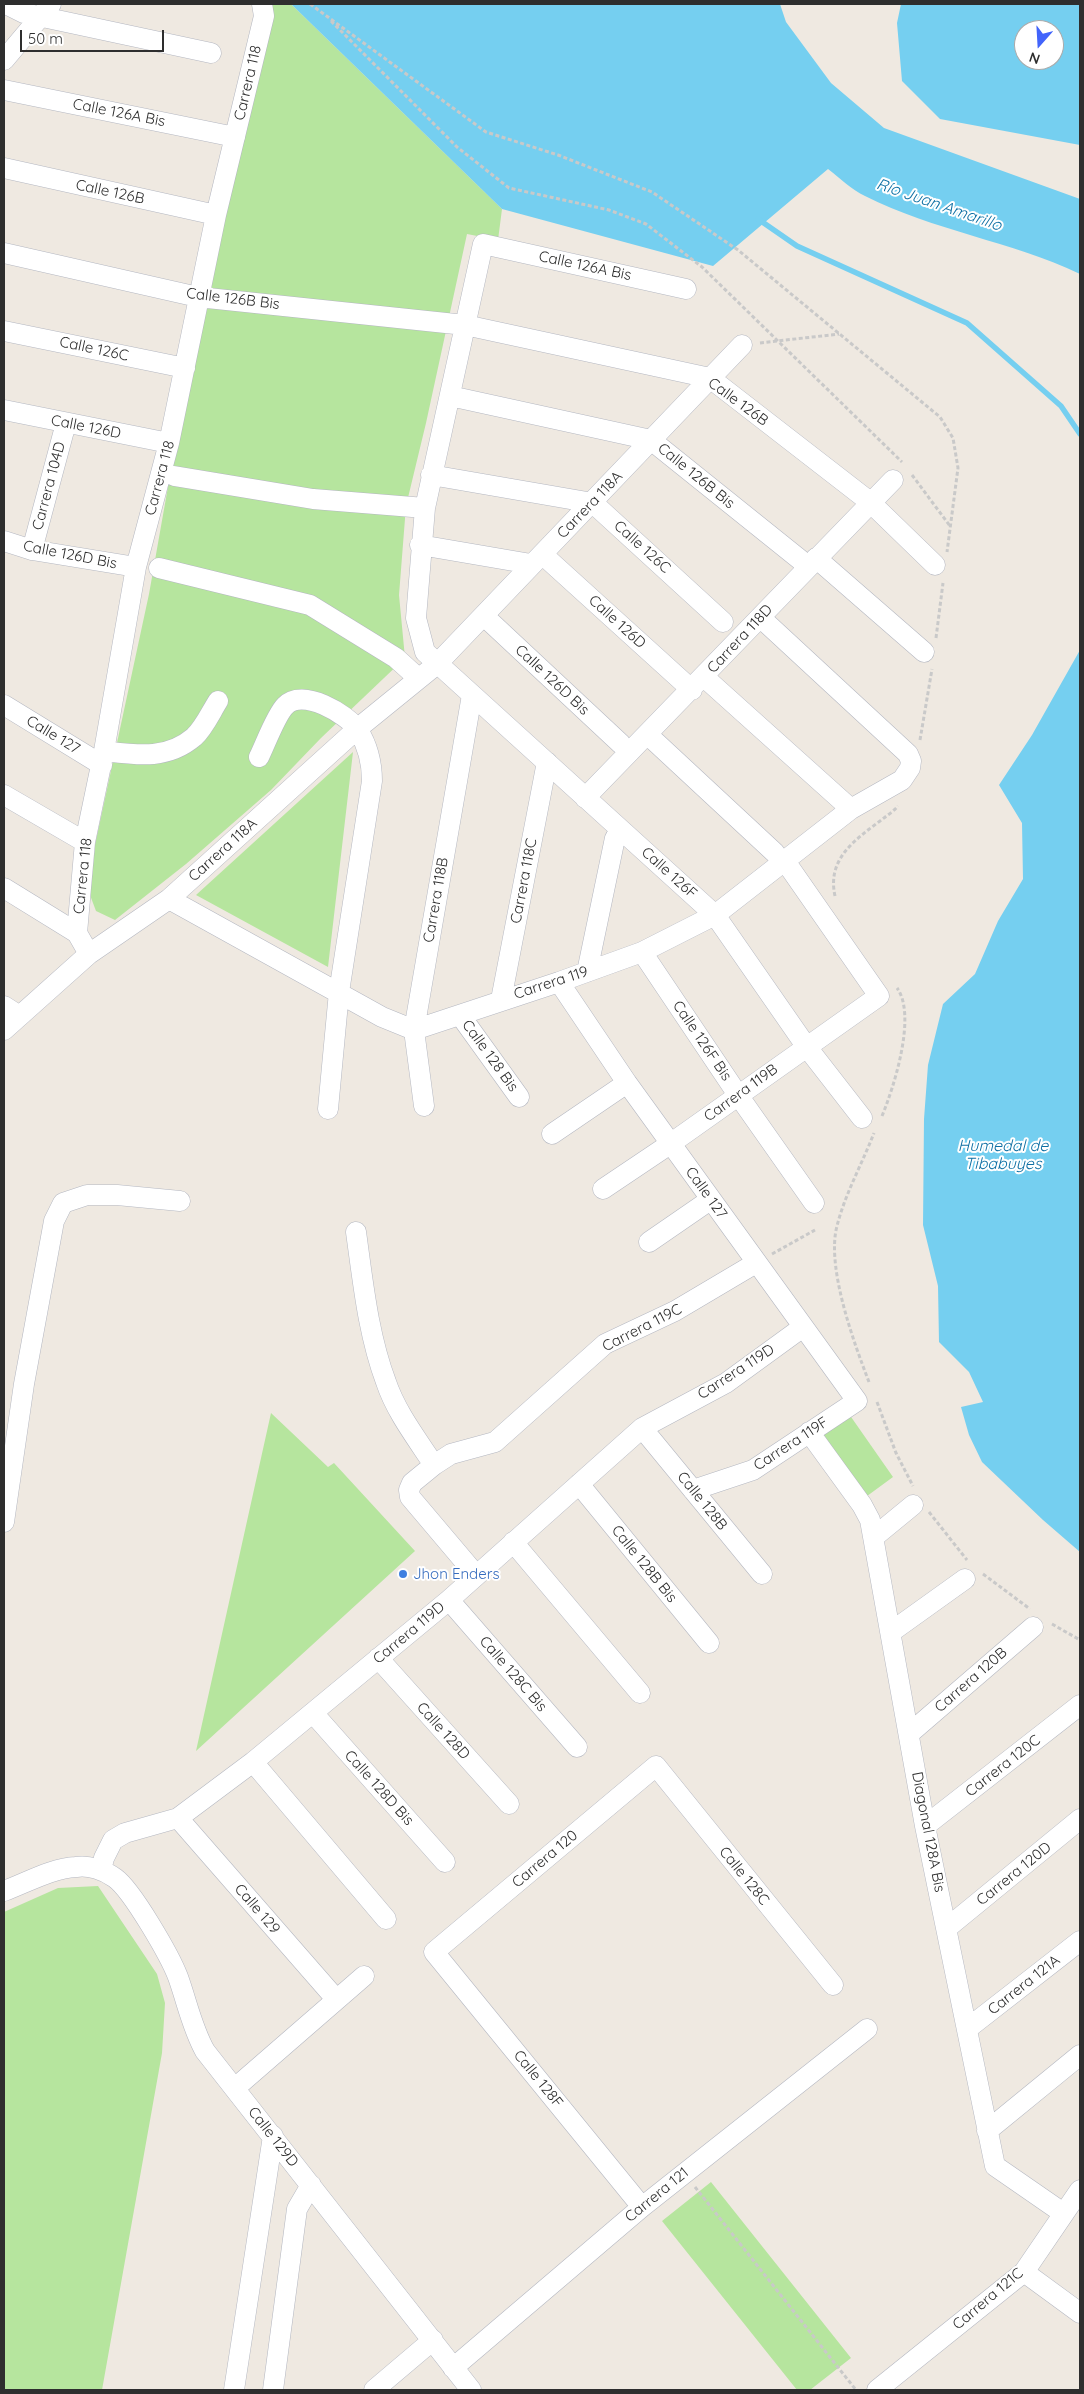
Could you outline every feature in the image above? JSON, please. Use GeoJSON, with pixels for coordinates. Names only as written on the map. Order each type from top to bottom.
{"type":"FeatureCollection","features":[{"type":"Feature","properties":{"kind":"street"},"geometry":{"type":"LineString","coordinates":[[6,4],[24,14],[45,10],[211,53]]}},
{"type":"Feature","properties":{"kind":"street","name":"Carrera 118"},"geometry":{"type":"LineString","coordinates":[[89,954],[77,933],[85,842],[103,758],[136,567],[169,443],[216,215],[264,16],[262,4]]}},
{"type":"Feature","properties":{"kind":"street"},"geometry":{"type":"LineString","coordinates":[[4,60],[45,10]]}},
{"type":"Feature","properties":{"kind":"street","name":"Calle 126A Bis"},"geometry":{"type":"LineString","coordinates":[[4,90],[235,136]]}},
{"type":"Feature","properties":{"kind":"street","name":"Calle 126B"},"geometry":{"type":"LineString","coordinates":[[4,168],[216,215]]}},
{"type":"Feature","properties":{"kind":"street","name":"Calle 126A Bis"},"geometry":{"type":"LineString","coordinates":[[465,326],[484,244],[686,289]]}},
{"type":"Feature","properties":{"kind":"street","name":"Calle 126B Bis"},"geometry":{"type":"LineString","coordinates":[[4,252],[198,296],[465,326]]}},
{"type":"Feature","properties":{"kind":"street"},"geometry":{"type":"LineString","coordinates":[[437,664],[425,652],[416,618],[420,545],[431,475],[465,326]]}},
{"type":"Feature","properties":{"kind":"street","name":"Calle 126B"},"geometry":{"type":"LineString","coordinates":[[465,326],[710,378],[870,502],[935,564]]}},
{"type":"Feature","properties":{"kind":"street","name":"Calle 126C"},"geometry":{"type":"LineString","coordinates":[[4,331],[185,368]]}},
{"type":"Feature","properties":{"kind":"street","name":"Carrera 118A"},"geometry":{"type":"LineString","coordinates":[[4,1030],[11,1010],[169,899],[357,729],[437,664],[742,345]]}},
{"type":"Feature","properties":{"kind":"street","name":"Calle 126B Bis"},"geometry":{"type":"LineString","coordinates":[[450,396],[651,440],[812,562],[924,652]]}},
{"type":"Feature","properties":{"kind":"street","name":"Calle 126D"},"geometry":{"type":"LineString","coordinates":[[4,410],[169,443]]}},
{"type":"Feature","properties":{"kind":"street","name":"Carrera 104D"},"geometry":{"type":"LineString","coordinates":[[32,550],[66,423]]}},
{"type":"Feature","properties":{"kind":"street"},"geometry":{"type":"LineString","coordinates":[[431,475],[593,502]]}},
{"type":"Feature","properties":{"kind":"street"},"geometry":{"type":"LineString","coordinates":[[174,476],[313,500],[425,508]]}},
{"type":"Feature","properties":{"kind":"street","name":"Carrera 118D"},"geometry":{"type":"LineString","coordinates":[[585,798],[893,480]]}},
{"type":"Feature","properties":{"kind":"street","name":"Calle 126C"},"geometry":{"type":"LineString","coordinates":[[593,502],[723,622]]}},
{"type":"Feature","properties":{"kind":"street","name":"Calle 126D Bis"},"geometry":{"type":"LineString","coordinates":[[4,541],[32,550],[136,567]]}},
{"type":"Feature","properties":{"kind":"street"},"geometry":{"type":"LineString","coordinates":[[420,545],[536,559]]}},
{"type":"Feature","properties":{"kind":"street","name":"Calle 126D"},"geometry":{"type":"LineString","coordinates":[[536,559],[698,683],[851,809]]}},
{"type":"Feature","properties":{"kind":"street"},"geometry":{"type":"LineString","coordinates":[[159,568],[310,605],[396,658],[418,678]]}},
{"type":"Feature","properties":{"kind":"street","name":"Calle 126D Bis"},"geometry":{"type":"LineString","coordinates":[[484,616],[621,744]]}},
{"type":"Feature","properties":{"kind":"street","name":"Carrera 119"},"geometry":{"type":"LineString","coordinates":[[414,1030],[559,982],[642,952],[715,915],[780,857],[851,809],[902,780],[910,768],[911,761],[908,754],[760,618]]}},
{"type":"Feature","properties":{"kind":"street","name":"Calle 126F"},"geometry":{"type":"LineString","coordinates":[[437,664],[715,915],[806,1046],[862,1118]]}},
{"type":"Feature","properties":{"kind":"street","name":"Carrera 118B"},"geometry":{"type":"LineString","coordinates":[[424,1106],[414,1030],[472,695]]}},
{"type":"Feature","properties":{"kind":"street"},"geometry":{"type":"LineString","coordinates":[[259,758],[285,706],[298,698],[314,700],[336,713],[357,729],[372,760],[372,781],[339,992],[328,1109]]}},
{"type":"Feature","properties":{"kind":"street"},"geometry":{"type":"LineString","coordinates":[[103,758],[142,756],[173,750],[195,736],[218,701]]}},
{"type":"Feature","properties":{"kind":"street","name":"Calle 127"},"geometry":{"type":"LineString","coordinates":[[4,705],[103,758]]}},
{"type":"Feature","properties":{"kind":"street"},"geometry":{"type":"LineString","coordinates":[[648,735],[780,857]]}},
{"type":"Feature","properties":{"kind":"street","name":"Carrera 118C"},"geometry":{"type":"LineString","coordinates":[[501,1000],[547,762]]}},
{"type":"Feature","properties":{"kind":"street"},"geometry":{"type":"LineString","coordinates":[[4,795],[85,842]]}},
{"type":"Feature","properties":{"kind":"street"},"geometry":{"type":"LineString","coordinates":[[587,972],[615,838]]}},
{"type":"Feature","properties":{"kind":"street","name":"Carrera 119B"},"geometry":{"type":"LineString","coordinates":[[603,1188],[670,1144],[879,996],[780,857]]}},
{"type":"Feature","properties":{"kind":"street"},"geometry":{"type":"LineString","coordinates":[[4,888],[77,933]]}},
{"type":"Feature","properties":{"kind":"street"},"geometry":{"type":"LineString","coordinates":[[169,899],[382,1017],[414,1030]]}},
{"type":"Feature","properties":{"kind":"street","name":"Calle 126F Bis"},"geometry":{"type":"LineString","coordinates":[[642,952],[738,1095],[814,1203]]}},
{"type":"Feature","properties":{"kind":"street","name":"Calle 127"},"geometry":{"type":"LineString","coordinates":[[559,982],[670,1144],[857,1401]]}},
{"type":"Feature","properties":{"kind":"street","name":"Calle 128 Bis"},"geometry":{"type":"LineString","coordinates":[[460,1015],[519,1097]]}},
{"type":"Feature","properties":{"kind":"street"},"geometry":{"type":"LineString","coordinates":[[552,1134],[627,1083]]}},
{"type":"Feature","properties":{"kind":"street"},"geometry":{"type":"LineString","coordinates":[[4,1522],[24,1384],[54,1221],[63,1203],[87,1195],[117,1195],[180,1201]]}},
{"type":"Feature","properties":{"kind":"street"},"geometry":{"type":"LineString","coordinates":[[649,1242],[710,1200]]}},
{"type":"Feature","properties":{"kind":"street"},"geometry":{"type":"LineString","coordinates":[[356,1232],[366,1310],[386,1383],[405,1421],[434,1465]]}},
{"type":"Feature","properties":{"kind":"street","name":"Carrera 119C"},"geometry":{"type":"LineString","coordinates":[[476,1575],[410,1497],[409,1490],[412,1484],[434,1465],[451,1454],[495,1442],[605,1344],[675,1311],[756,1263]]}},
{"type":"Feature","properties":{"kind":"street","name":"Carrera 119D"},"geometry":{"type":"LineString","coordinates":[[102,1870],[104,1858],[113,1840],[125,1832],[178,1818],[253,1762],[449,1600],[642,1428],[726,1383],[803,1327]]}},
{"type":"Feature","properties":{"kind":"street","name":"Carrera 119F"},"geometry":{"type":"LineString","coordinates":[[693,1490],[752,1470],[857,1401]]}},
{"type":"Feature","properties":{"kind":"street","name":"Calle 128B"},"geometry":{"type":"LineString","coordinates":[[642,1428],[762,1574]]}},
{"type":"Feature","properties":{"kind":"street","name":"Diagonal 128A Bis"},"geometry":{"type":"LineString","coordinates":[[809,1432],[862,1505],[870,1520],[910,1733],[925,1826],[995,2166],[1063,2213]]}},
{"type":"Feature","properties":{"kind":"street","name":"Calle 128B Bis"},"geometry":{"type":"LineString","coordinates":[[579,1484],[709,1643]]}},
{"type":"Feature","properties":{"kind":"street"},"geometry":{"type":"LineString","coordinates":[[874,1537],[913,1505]]}},
{"type":"Feature","properties":{"kind":"street"},"geometry":{"type":"LineString","coordinates":[[513,1542],[640,1694]]}},
{"type":"Feature","properties":{"kind":"street"},"geometry":{"type":"LineString","coordinates":[[891,1632],[965,1579]]}},
{"type":"Feature","properties":{"kind":"street","name":"Calle 128C Bis"},"geometry":{"type":"LineString","coordinates":[[449,1600],[577,1747]]}},
{"type":"Feature","properties":{"kind":"street","name":"Carrera 120B"},"geometry":{"type":"LineString","coordinates":[[910,1733],[1032,1626]]}},
{"type":"Feature","properties":{"kind":"street","name":"Calle 128D"},"geometry":{"type":"LineString","coordinates":[[378,1658],[508,1804]]}},
{"type":"Feature","properties":{"kind":"street","name":"Carrera 120C"},"geometry":{"type":"LineString","coordinates":[[925,1826],[1080,1705]]}},
{"type":"Feature","properties":{"kind":"street","name":"Calle 128D Bis"},"geometry":{"type":"LineString","coordinates":[[313,1713],[445,1862]]}},
{"type":"Feature","properties":{"kind":"street"},"geometry":{"type":"LineString","coordinates":[[253,1762],[386,1919]]}},
{"type":"Feature","properties":{"kind":"street","name":"Carrera 120"},"geometry":{"type":"LineString","coordinates":[[434,1952],[656,1766]]}},
{"type":"Feature","properties":{"kind":"street","name":"Calle 128C"},"geometry":{"type":"LineString","coordinates":[[656,1766],[833,1985]]}},
{"type":"Feature","properties":{"kind":"street","name":"Calle 129"},"geometry":{"type":"LineString","coordinates":[[178,1818],[336,1999]]}},
{"type":"Feature","properties":{"kind":"street","name":"Carrera 120D"},"geometry":{"type":"LineString","coordinates":[[947,1928],[1080,1819]]}},
{"type":"Feature","properties":{"kind":"street"},"geometry":{"type":"LineString","coordinates":[[4,1891],[75,1866],[102,1870]]}},
{"type":"Feature","properties":{"kind":"street","name":"Calle 129D"},"geometry":{"type":"LineString","coordinates":[[102,1870],[126,1887],[167,1954],[177,1975],[200,2042],[471,2390]]}},
{"type":"Feature","properties":{"kind":"street","name":"Carrera 121A"},"geometry":{"type":"LineString","coordinates":[[968,2029],[1080,1941]]}},
{"type":"Feature","properties":{"kind":"street","name":"Calle 128F"},"geometry":{"type":"LineString","coordinates":[[434,1952],[642,2207]]}},
{"type":"Feature","properties":{"kind":"street"},"geometry":{"type":"LineString","coordinates":[[235,2088],[364,1976]]}},
{"type":"Feature","properties":{"kind":"street","name":"Carrera 121"},"geometry":{"type":"LineString","coordinates":[[453,2368],[642,2207],[867,2029]]}},
{"type":"Feature","properties":{"kind":"street"},"geometry":{"type":"LineString","coordinates":[[987,2131],[1080,2055]]}},
{"type":"Feature","properties":{"kind":"street"},"geometry":{"type":"LineString","coordinates":[[234,2390],[273,2136]]}},
{"type":"Feature","properties":{"kind":"street"},"geometry":{"type":"LineString","coordinates":[[273,2390],[297,2209],[311,2185]]}},
{"type":"Feature","properties":{"kind":"street","name":"Carrera 121C"},"geometry":{"type":"LineString","coordinates":[[877,2390],[1024,2272],[1080,2190]]}},
{"type":"Feature","properties":{"kind":"street"},"geometry":{"type":"LineString","coordinates":[[1024,2272],[1080,2313]]}},
{"type":"Feature","properties":{"kind":"street"},"geometry":{"type":"LineString","coordinates":[[374,2390],[433,2340]]}},
{"type":"Feature","properties":{"kind":"path"},"geometry":{"type":"LineString","coordinates":[[742,345],[839,334]]}},
{"type":"Feature","properties":{"kind":"path"},"geometry":{"type":"LineString","coordinates":[[756,1263],[815,1230]]}},
{"type":"Feature","properties":{"kind":"path"},"geometry":{"type":"LineString","coordinates":[[684,2173],[856,2390]]}},
{"type":"Feature","properties":{"kind":"green space"},"geometry":{"type":"Polygon","coordinates":[[[266,4],[291,4],[502,209],[498,240],[467,234],[406,506],[399,595],[405,658],[321,738],[271,790],[186,864],[115,920],[96,911],[90,895],[95,845],[149,594],[183,402],[266,4]]]}},
{"type":"Feature","properties":{"kind":"green space"},"geometry":{"type":"Polygon","coordinates":[[[353,752],[328,967],[196,895],[353,752]]]}},
{"type":"Feature","properties":{"kind":"green space"},"geometry":{"type":"Polygon","coordinates":[[[271,1413],[328,1467],[334,1463],[415,1551],[196,1751],[271,1413]]]}},
{"type":"Feature","properties":{"kind":"green space"},"geometry":{"type":"Polygon","coordinates":[[[849,1414],[893,1477],[863,1499],[819,1435],[849,1414]]]}},
{"type":"Feature","properties":{"kind":"green space"},"geometry":{"type":"Polygon","coordinates":[[[98,1886],[157,1974],[165,2003],[162,2053],[102,2390],[4,2390],[4,1912],[58,1888],[98,1886]]]}},
{"type":"Feature","properties":{"kind":"green space"},"geometry":{"type":"Polygon","coordinates":[[[711,2182],[851,2358],[810,2390],[797,2390],[662,2221],[711,2182]]]}},
{"type":"Feature","properties":{"kind":"water","name":"Río Juan Amarillo"},"geometry":{"type":"Polygon","coordinates":[[[291,4],[780,4],[786,22],[831,83],[884,128],[1080,199],[1080,274],[1027,253],[891,208],[860,193],[828,169],[713,266],[502,209],[291,4]]]}},
{"type":"Feature","properties":{"kind":"water"},"geometry":{"type":"Polygon","coordinates":[[[901,4],[1080,4],[1080,145],[940,119],[902,81],[897,23],[901,4]]]}},
{"type":"Feature","properties":{"kind":"water","name":"Humedal de Tibabuyes"},"geometry":{"type":"Polygon","coordinates":[[[1080,650],[1080,1552],[982,1462],[969,1435],[961,1407],[983,1402],[969,1372],[939,1342],[938,1286],[923,1225],[924,1119],[928,1065],[943,1004],[975,974],[998,921],[1023,879],[1022,823],[999,785],[1032,735],[1080,650]]]}},
{"type":"Feature","properties":{"kind":"waterway"},"geometry":{"type":"LineString","coordinates":[[758,219],[797,246],[967,323],[1061,406],[1080,434]]}},
{"type":"Feature","properties":{"kind":"place","name":"Jhon Enders"},"geometry":{"type":"Point","coordinates":[403,1574]}}]}
